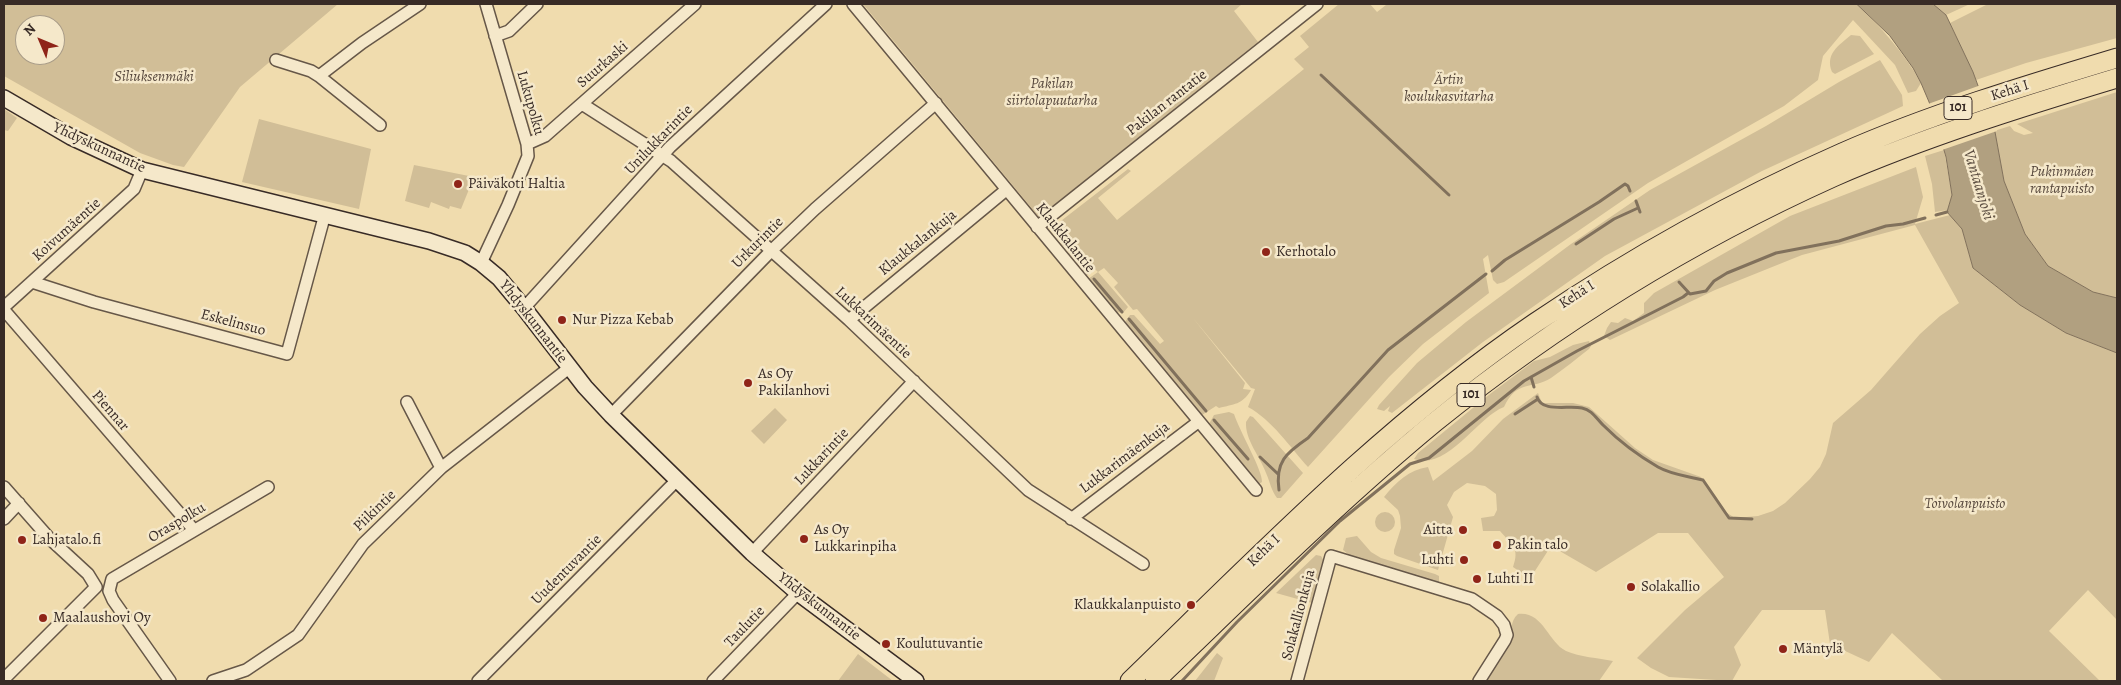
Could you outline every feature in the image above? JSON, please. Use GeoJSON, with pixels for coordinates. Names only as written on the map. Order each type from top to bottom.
{"type":"FeatureCollection","features":[{"type":"Feature","properties":{"kind":"highway","name":"Kehä I"},"geometry":{"type":"LineString","coordinates":[[1130,681],[1273,542],[1384,442],[1464,376],[1533,324],[1601,280],[1722,211],[1833,157],[1889,134],[2029,85],[2117,58]]}},
{"type":"Feature","properties":{"kind":"highway","name":"Kehä I"},"geometry":{"type":"LineString","coordinates":[[1155,681],[1281,559],[1402,450],[1475,391],[1545,340],[1648,274],[1730,228],[1820,183],[1895,152],[2035,103],[2117,78]]}},
{"type":"Feature","properties":{"kind":"main road","name":"Yhdyskunnantie"},"geometry":{"type":"LineString","coordinates":[[4,98],[71,137],[142,170],[325,214],[445,246],[465,253],[481,263],[503,282],[569,368],[612,415],[752,553],[798,593],[916,681]]}},
{"type":"Feature","properties":{"kind":"street"},"geometry":{"type":"LineString","coordinates":[[319,76],[362,43],[420,4]]}},
{"type":"Feature","properties":{"kind":"street","name":"Lukupolku"},"geometry":{"type":"LineString","coordinates":[[481,263],[528,156],[528,144],[486,4]]}},
{"type":"Feature","properties":{"kind":"street"},"geometry":{"type":"LineString","coordinates":[[495,36],[509,31],[537,4]]}},
{"type":"Feature","properties":{"kind":"street","name":"Suurkaski"},"geometry":{"type":"LineString","coordinates":[[528,144],[545,136],[695,4]]}},
{"type":"Feature","properties":{"kind":"street","name":"Unilukkarintie"},"geometry":{"type":"LineString","coordinates":[[524,308],[532,302],[662,156],[826,4]]}},
{"type":"Feature","properties":{"kind":"street","name":"Klaukkalantie"},"geometry":{"type":"LineString","coordinates":[[853,4],[1256,490]]}},
{"type":"Feature","properties":{"kind":"street","name":"Pakilan rantatie"},"geometry":{"type":"LineString","coordinates":[[1037,227],[1317,4]]}},
{"type":"Feature","properties":{"kind":"street"},"geometry":{"type":"LineString","coordinates":[[276,60],[311,71],[380,125]]}},
{"type":"Feature","properties":{"kind":"street","name":"Urkurintie"},"geometry":{"type":"LineString","coordinates":[[612,415],[772,250],[815,209],[936,103]]}},
{"type":"Feature","properties":{"kind":"street","name":"Lukkarimäentie"},"geometry":{"type":"LineString","coordinates":[[582,104],[671,161],[849,320],[1028,490],[1143,564]]}},
{"type":"Feature","properties":{"kind":"street","name":"Koivumäentie"},"geometry":{"type":"LineString","coordinates":[[4,309],[134,189],[142,170]]}},
{"type":"Feature","properties":{"kind":"street","name":"Klaukkalankuja"},"geometry":{"type":"LineString","coordinates":[[849,320],[1006,190]]}},
{"type":"Feature","properties":{"kind":"street","name":"Eskelinsuo"},"geometry":{"type":"LineString","coordinates":[[32,282],[94,302],[288,354],[325,214]]}},
{"type":"Feature","properties":{"kind":"street","name":"Piennar"},"geometry":{"type":"LineString","coordinates":[[4,309],[194,530]]}},
{"type":"Feature","properties":{"kind":"street","name":"Piikintie"},"geometry":{"type":"LineString","coordinates":[[213,681],[246,670],[298,635],[361,546],[441,468],[569,368]]}},
{"type":"Feature","properties":{"kind":"street","name":"Lukkarintie"},"geometry":{"type":"LineString","coordinates":[[752,553],[914,381]]}},
{"type":"Feature","properties":{"kind":"street"},"geometry":{"type":"LineString","coordinates":[[407,402],[441,468]]}},
{"type":"Feature","properties":{"kind":"street","name":"Lukkarimäenkuja"},"geometry":{"type":"LineString","coordinates":[[1071,519],[1198,422]]}},
{"type":"Feature","properties":{"kind":"street","name":"Uudentuvantie"},"geometry":{"type":"LineString","coordinates":[[478,681],[677,480]]}},
{"type":"Feature","properties":{"kind":"street"},"geometry":{"type":"LineString","coordinates":[[4,486],[49,538],[88,574],[96,587],[4,679]]}},
{"type":"Feature","properties":{"kind":"street","name":"Oraspolku"},"geometry":{"type":"LineString","coordinates":[[170,681],[113,600],[109,591],[112,580],[268,487]]}},
{"type":"Feature","properties":{"kind":"street"},"geometry":{"type":"LineString","coordinates":[[4,519],[19,503]]}},
{"type":"Feature","properties":{"kind":"street","name":"Solakallionkuja"},"geometry":{"type":"LineString","coordinates":[[1297,681],[1330,556],[1472,599],[1497,616],[1504,625],[1507,635],[1479,681]]}},
{"type":"Feature","properties":{"kind":"street","name":"Taulutie"},"geometry":{"type":"LineString","coordinates":[[713,681],[798,593]]}},
{"type":"Feature","properties":{"kind":"green space","name":"Siliuksenmäki"},"geometry":{"type":"Polygon","coordinates":[[[4,4],[338,4],[240,87],[184,167],[140,153],[4,76],[4,4]]]}},
{"type":"Feature","properties":{"kind":"green space","name":"Pakilan siirtolapuutarha"},"geometry":{"type":"Polygon","coordinates":[[[863,4],[1242,4],[1234,11],[1258,42],[1039,217],[863,4]]]}},
{"type":"Feature","properties":{"kind":"green space","name":"Ärtin koulukasvitarha"},"geometry":{"type":"Polygon","coordinates":[[[1339,4],[1370,4],[1377,12],[1385,4],[1857,4],[1900,51],[1921,83],[1916,91],[1908,93],[1895,65],[1853,20],[1823,56],[1818,80],[1784,106],[1648,183],[1504,282],[1497,284],[1493,280],[1488,255],[1483,259],[1489,293],[1423,344],[1389,377],[1308,467],[1273,426],[1248,407],[1255,389],[1251,388],[1193,318],[1245,383],[1243,389],[1251,390],[1244,399],[1237,403],[1219,408],[1216,406],[1202,415],[1125,322],[1130,315],[1134,315],[1160,344],[1164,341],[1137,309],[1133,310],[1114,287],[1118,283],[1104,268],[1098,272],[1095,269],[1086,276],[1052,230],[1057,224],[1128,169],[1131,171],[1098,198],[1117,220],[1304,69],[1294,59],[1309,47],[1300,36],[1339,4]]]}},
{"type":"Feature","properties":{"kind":"green space"},"geometry":{"type":"Polygon","coordinates":[[[1933,4],[1970,4],[1946,15],[1933,4]]]}},
{"type":"Feature","properties":{"kind":"green space"},"geometry":{"type":"Polygon","coordinates":[[[1988,4],[2117,4],[2117,38],[2026,63],[1976,80],[1950,23],[1988,4]]]}},
{"type":"Feature","properties":{"kind":"green space"},"geometry":{"type":"Polygon","coordinates":[[[1851,35],[1860,36],[1874,54],[1835,74],[1830,66],[1832,55],[1837,47],[1851,35]]]}},
{"type":"Feature","properties":{"kind":"green space"},"geometry":{"type":"Polygon","coordinates":[[[1880,60],[1902,95],[1903,106],[1762,171],[1605,256],[1483,342],[1392,413],[1388,411],[1390,406],[1384,411],[1377,409],[1417,363],[1466,322],[1571,244],[1650,190],[1880,60]]]}},
{"type":"Feature","properties":{"kind":"green space","name":"Pukinmäen rantapuisto"},"geometry":{"type":"Polygon","coordinates":[[[2117,92],[2117,298],[2093,292],[2048,266],[2025,234],[2016,212],[2004,181],[1994,131],[2010,126],[2014,131],[2024,135],[2033,133],[2017,124],[2117,92]]]}},
{"type":"Feature","properties":{"kind":"green space"},"geometry":{"type":"Polygon","coordinates":[[[4,109],[17,118],[8,131],[4,130],[4,109]]]}},
{"type":"Feature","properties":{"kind":"green space"},"geometry":{"type":"Polygon","coordinates":[[[259,119],[371,149],[359,209],[242,182],[259,119]]]}},
{"type":"Feature","properties":{"kind":"green space"},"geometry":{"type":"Polygon","coordinates":[[[1944,150],[1952,195],[1948,210],[1935,212],[1932,184],[1925,156],[1944,150]]]}},
{"type":"Feature","properties":{"kind":"green space"},"geometry":{"type":"Polygon","coordinates":[[[414,165],[474,177],[461,209],[450,206],[449,209],[431,202],[429,208],[405,201],[414,165]]]}},
{"type":"Feature","properties":{"kind":"green space","name":"Toivolanpuisto"},"geometry":{"type":"Polygon","coordinates":[[[1916,167],[1923,197],[1915,224],[1950,215],[1962,229],[1973,268],[2020,305],[2066,333],[2117,353],[2117,620],[2088,590],[2049,631],[2100,681],[1943,681],[1892,633],[1869,662],[1830,644],[1825,610],[1762,610],[1734,647],[1741,665],[1732,681],[1669,677],[1637,658],[1685,610],[1724,577],[1688,533],[1658,533],[1596,572],[1551,546],[1533,574],[1524,570],[1522,573],[1513,567],[1516,555],[1514,547],[1500,531],[1483,531],[1481,518],[1494,516],[1497,510],[1496,494],[1485,486],[1467,483],[1454,492],[1447,505],[1453,517],[1438,570],[1394,554],[1401,528],[1400,516],[1398,510],[1384,497],[1403,478],[1421,469],[1428,467],[1433,481],[1472,451],[1503,419],[1538,393],[1542,403],[1573,403],[1589,407],[1635,448],[1653,460],[1701,477],[1724,511],[1735,518],[1758,516],[1773,511],[1785,503],[1820,467],[1826,454],[1833,423],[1871,390],[1920,334],[1940,316],[1959,303],[1915,225],[1802,255],[1715,290],[1610,340],[1604,336],[1607,328],[1611,322],[1618,323],[1625,318],[1633,321],[1644,313],[1644,303],[1654,293],[1790,216],[1916,167]]]}},
{"type":"Feature","properties":{"kind":"green space"},"geometry":{"type":"Polygon","coordinates":[[[1098,272],[1128,307],[1123,313],[1116,312],[1088,279],[1098,272]]]}},
{"type":"Feature","properties":{"kind":"green space"},"geometry":{"type":"Polygon","coordinates":[[[1589,341],[1591,346],[1589,349],[1551,378],[1544,382],[1525,386],[1514,392],[1504,407],[1483,421],[1450,450],[1439,457],[1427,461],[1414,459],[1418,453],[1490,394],[1534,361],[1550,357],[1573,345],[1589,341]]]}},
{"type":"Feature","properties":{"kind":"green space"},"geometry":{"type":"Polygon","coordinates":[[[775,408],[787,420],[764,444],[751,431],[775,408]]]}},
{"type":"Feature","properties":{"kind":"green space"},"geometry":{"type":"Polygon","coordinates":[[[1229,412],[1234,414],[1259,469],[1262,482],[1259,484],[1209,424],[1214,415],[1229,412]]]}},
{"type":"Feature","properties":{"kind":"green space"},"geometry":{"type":"Polygon","coordinates":[[[1250,416],[1253,417],[1303,473],[1281,498],[1277,498],[1273,492],[1248,435],[1246,422],[1250,416]]]}},
{"type":"Feature","properties":{"kind":"green space"},"geometry":{"type":"Polygon","coordinates":[[[1381,512],[1389,512],[1395,518],[1395,526],[1389,532],[1381,532],[1375,526],[1375,518],[1381,512]]]}},
{"type":"Feature","properties":{"kind":"green space"},"geometry":{"type":"Polygon","coordinates":[[[1357,536],[1371,552],[1381,558],[1439,576],[1439,584],[1354,559],[1343,550],[1346,538],[1357,536]]]}},
{"type":"Feature","properties":{"kind":"green space"},"geometry":{"type":"Polygon","coordinates":[[[1316,555],[1321,556],[1324,561],[1312,603],[1276,593],[1316,555]]]}},
{"type":"Feature","properties":{"kind":"green space"},"geometry":{"type":"Polygon","coordinates":[[[1518,614],[1527,614],[1534,617],[1554,641],[1566,651],[1613,661],[1599,681],[1484,681],[1505,651],[1511,637],[1513,620],[1518,614]]]}},
{"type":"Feature","properties":{"kind":"green space"},"geometry":{"type":"Polygon","coordinates":[[[1217,653],[1223,658],[1214,681],[1195,681],[1217,653]]]}},
{"type":"Feature","properties":{"kind":"green space"},"geometry":{"type":"Polygon","coordinates":[[[858,654],[893,681],[838,681],[858,654]]]}},
{"type":"Feature","properties":{"kind":"water","name":"Vantaanjoki"},"geometry":{"type":"Polygon","coordinates":[[[1857,4],[1933,4],[1946,15],[1973,72],[1995,132],[2004,181],[2025,234],[2048,266],[2093,292],[2117,298],[2117,353],[2066,333],[2020,305],[1973,268],[1962,229],[1947,212],[1952,195],[1946,157],[1932,109],[1921,83],[1913,68],[1890,36],[1857,4]]]}},
{"type":"Feature","properties":{"kind":"pier"},"geometry":{"type":"Polygon","coordinates":[[[1981,85],[1988,106],[1930,109],[1928,104],[1981,85]]]}},
{"type":"Feature","properties":{"kind":"pier"},"geometry":{"type":"Polygon","coordinates":[[[1990,110],[1997,131],[1942,150],[1936,130],[1990,110]]]}},
{"type":"Feature","properties":{"kind":"waterway"},"geometry":{"type":"LineString","coordinates":[[1321,75],[1449,195]]}},
{"type":"Feature","properties":{"kind":"waterway"},"geometry":{"type":"LineString","coordinates":[[1492,271],[1505,260],[1625,184],[1630,191]]}},
{"type":"Feature","properties":{"kind":"waterway"},"geometry":{"type":"LineString","coordinates":[[1636,201],[1640,212]]}},
{"type":"Feature","properties":{"kind":"waterway"},"geometry":{"type":"LineString","coordinates":[[1576,244],[1614,219],[1638,208]]}},
{"type":"Feature","properties":{"kind":"waterway"},"geometry":{"type":"LineString","coordinates":[[1936,215],[1947,212]]}},
{"type":"Feature","properties":{"kind":"waterway"},"geometry":{"type":"LineString","coordinates":[[1679,282],[1690,294],[1706,291],[1714,281],[1727,273],[1776,253],[1839,241],[1886,226],[1925,218]]}},
{"type":"Feature","properties":{"kind":"waterway"},"geometry":{"type":"LineString","coordinates":[[1057,235],[1088,272]]}},
{"type":"Feature","properties":{"kind":"waterway"},"geometry":{"type":"LineString","coordinates":[[1279,490],[1279,472],[1288,454],[1308,438],[1388,350],[1486,274]]}},
{"type":"Feature","properties":{"kind":"waterway"},"geometry":{"type":"LineString","coordinates":[[1094,279],[1122,312]]}},
{"type":"Feature","properties":{"kind":"waterway"},"geometry":{"type":"LineString","coordinates":[[1182,681],[1237,622],[1340,521],[1410,464],[1429,458],[1524,381],[1688,293]]}},
{"type":"Feature","properties":{"kind":"waterway"},"geometry":{"type":"LineString","coordinates":[[1129,319],[1206,411]]}},
{"type":"Feature","properties":{"kind":"waterway"},"geometry":{"type":"LineString","coordinates":[[1531,377],[1534,387]]}},
{"type":"Feature","properties":{"kind":"waterway"},"geometry":{"type":"LineString","coordinates":[[1537,397],[1540,402],[1550,407],[1576,407],[1589,411],[1622,442],[1651,463],[1669,472],[1703,480],[1729,518],[1752,519]]}},
{"type":"Feature","properties":{"kind":"waterway"},"geometry":{"type":"LineString","coordinates":[[1515,414],[1538,399]]}},
{"type":"Feature","properties":{"kind":"waterway"},"geometry":{"type":"LineString","coordinates":[[1214,420],[1248,459]]}},
{"type":"Feature","properties":{"kind":"waterway"},"geometry":{"type":"LineString","coordinates":[[1260,457],[1278,474]]}},
{"type":"Feature","properties":{"kind":"place","name":"Päiväkoti Haltia"},"geometry":{"type":"Point","coordinates":[458,184]}},
{"type":"Feature","properties":{"kind":"place","name":"Kerhotalo"},"geometry":{"type":"Point","coordinates":[1266,252]}},
{"type":"Feature","properties":{"kind":"place","name":"Nur Pizza Kebab"},"geometry":{"type":"Point","coordinates":[562,320]}},
{"type":"Feature","properties":{"kind":"place","name":"As Oy Pakilanhovi"},"geometry":{"type":"Point","coordinates":[748,383]}},
{"type":"Feature","properties":{"kind":"place","name":"Aitta"},"geometry":{"type":"Point","coordinates":[1463,530]}},
{"type":"Feature","properties":{"kind":"place","name":"As Oy Lukkarinpiha"},"geometry":{"type":"Point","coordinates":[804,539]}},
{"type":"Feature","properties":{"kind":"place","name":"Lahjatalo.fi"},"geometry":{"type":"Point","coordinates":[22,540]}},
{"type":"Feature","properties":{"kind":"place","name":"Pakin talo"},"geometry":{"type":"Point","coordinates":[1497,545]}},
{"type":"Feature","properties":{"kind":"place","name":"Luhti"},"geometry":{"type":"Point","coordinates":[1464,560]}},
{"type":"Feature","properties":{"kind":"place","name":"Luhti II"},"geometry":{"type":"Point","coordinates":[1477,579]}},
{"type":"Feature","properties":{"kind":"place","name":"Solakallio"},"geometry":{"type":"Point","coordinates":[1631,587]}},
{"type":"Feature","properties":{"kind":"place","name":"Klaukkalanpuisto"},"geometry":{"type":"Point","coordinates":[1191,605]}},
{"type":"Feature","properties":{"kind":"place","name":"Maalaushovi Oy"},"geometry":{"type":"Point","coordinates":[43,618]}},
{"type":"Feature","properties":{"kind":"place","name":"Koulutuvantie"},"geometry":{"type":"Point","coordinates":[886,644]}},
{"type":"Feature","properties":{"kind":"place","name":"Mäntylä"},"geometry":{"type":"Point","coordinates":[1783,649]}}]}
